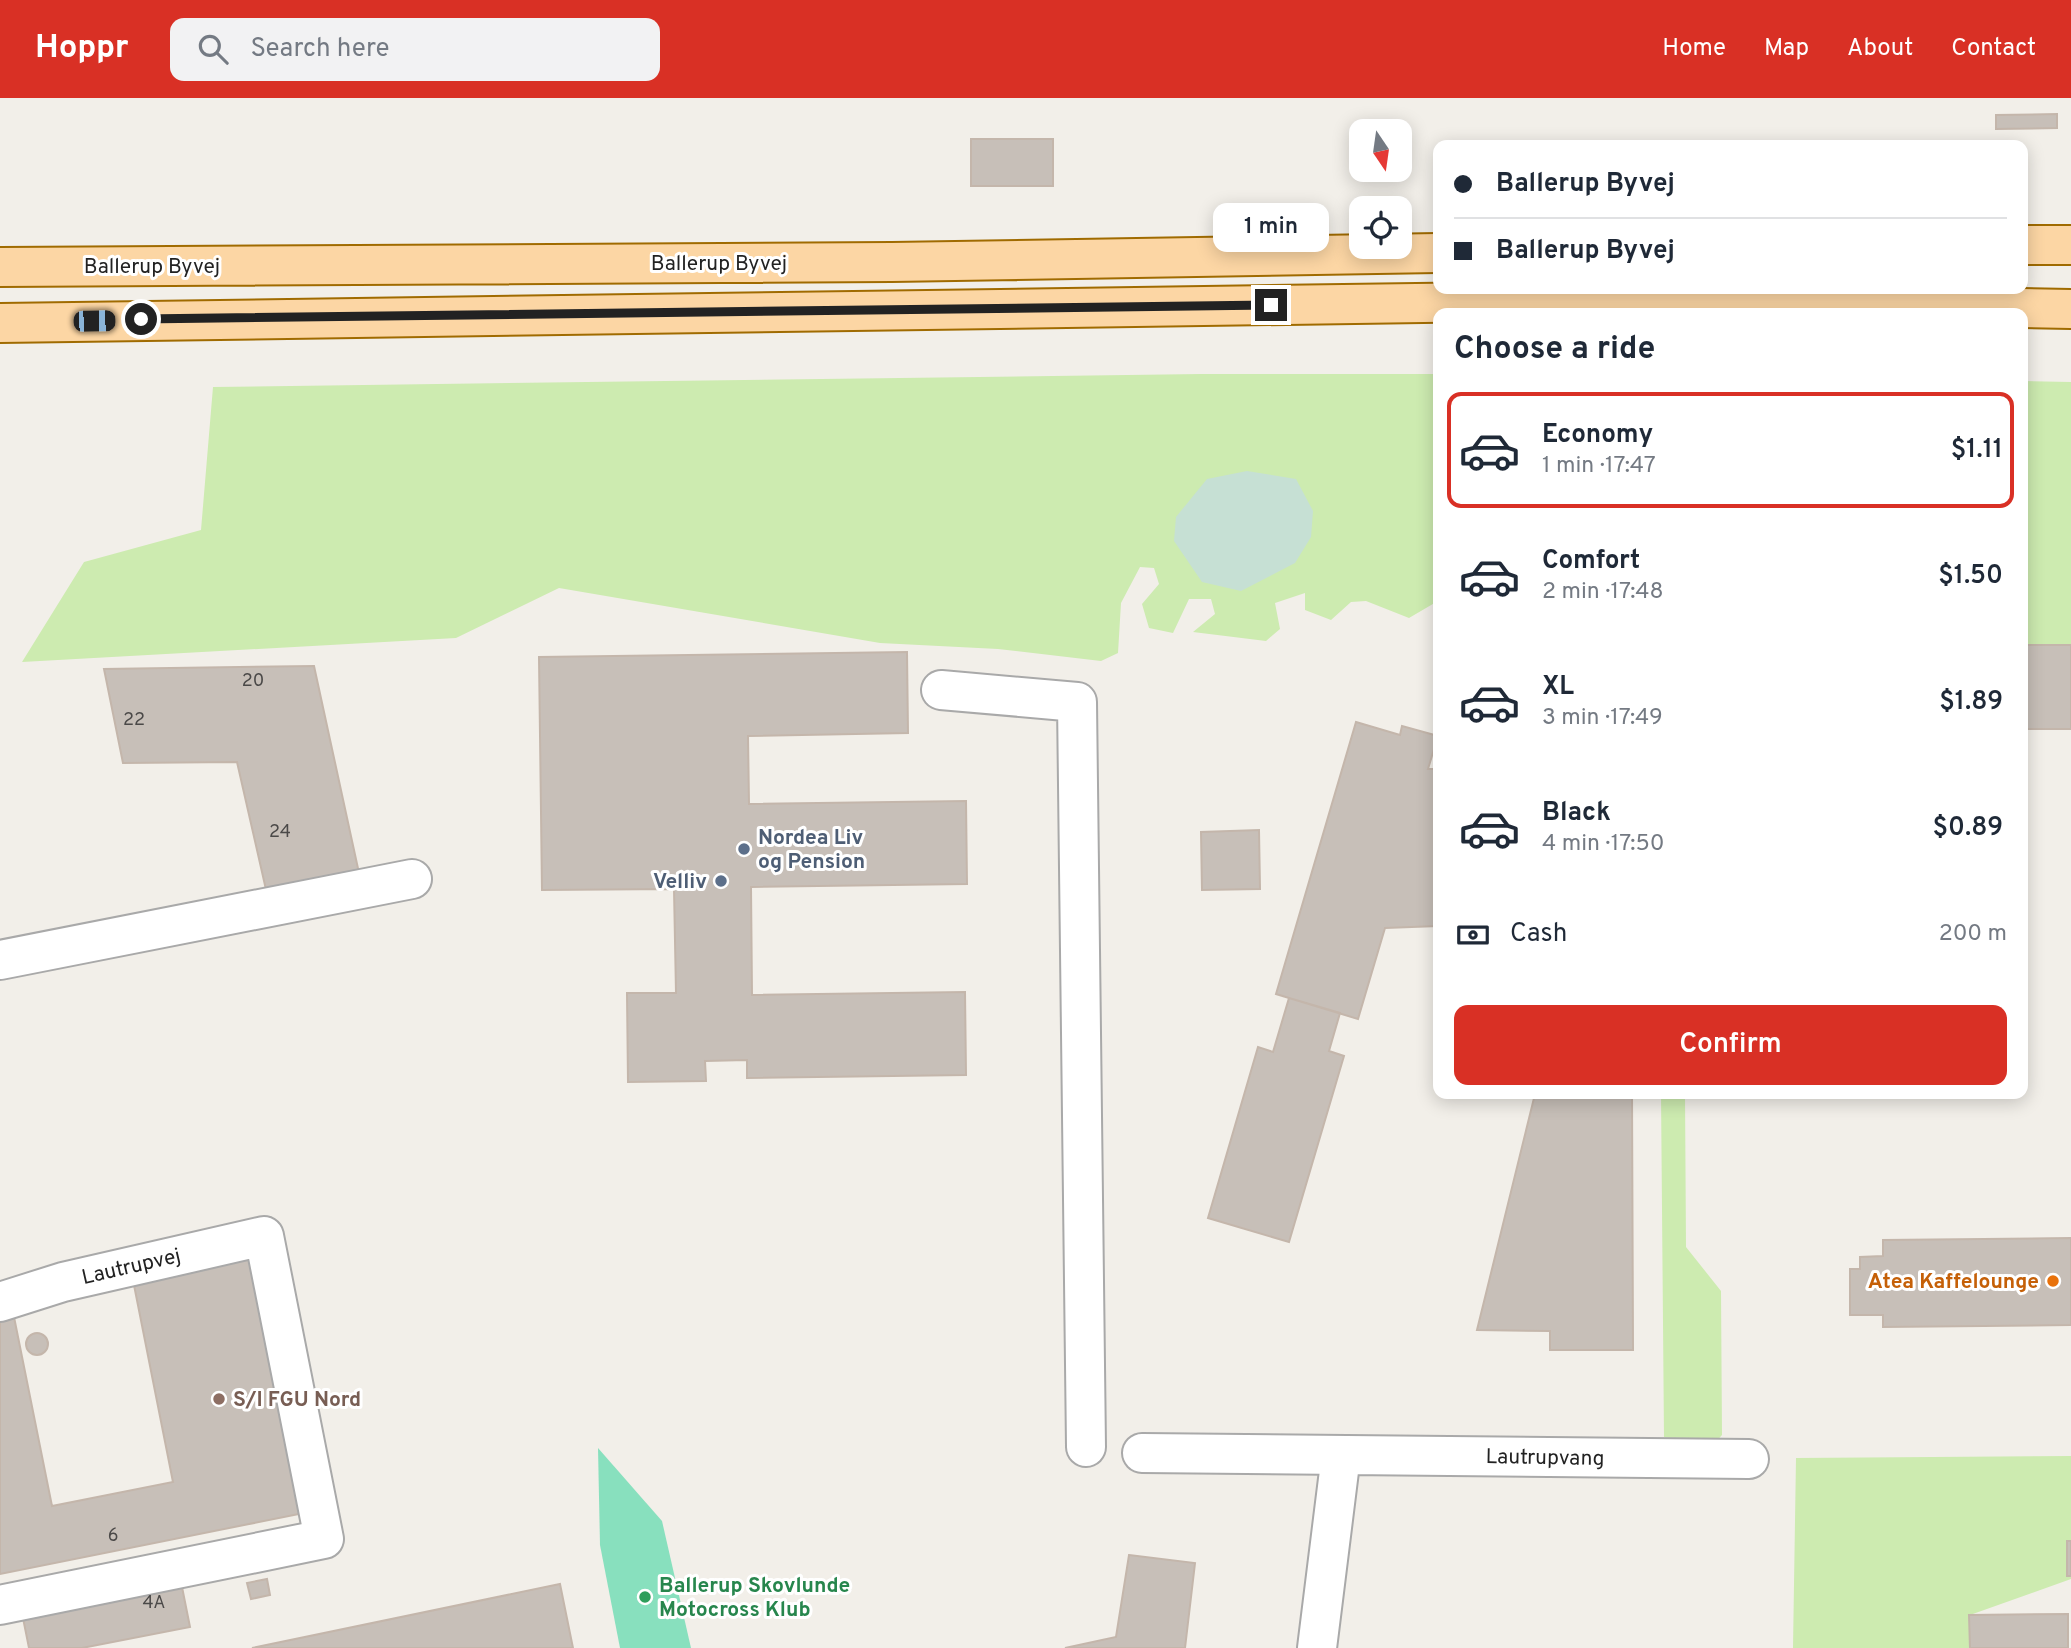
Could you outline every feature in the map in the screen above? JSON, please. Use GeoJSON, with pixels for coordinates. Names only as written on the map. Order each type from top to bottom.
{"type":"FeatureCollection","features":[{"type":"Feature","properties":{"kind":"main road"},"geometry":{"type":"LineString","coordinates":[[2028,245],[2071,245]]}},
{"type":"Feature","properties":{"kind":"main road","name":"Ballerup Byvej"},"geometry":{"type":"LineString","coordinates":[[0,267],[878,262],[1433,253]]}},
{"type":"Feature","properties":{"kind":"main road"},"geometry":{"type":"LineString","coordinates":[[0,323],[1634,300],[2022,308]]}},
{"type":"Feature","properties":{"kind":"main road"},"geometry":{"type":"LineString","coordinates":[[2028,308],[2071,309]]}},
{"type":"Feature","properties":{"kind":"street"},"geometry":{"type":"LineString","coordinates":[[941,690],[1077,702],[1086,1447]]}},
{"type":"Feature","properties":{"kind":"street"},"geometry":{"type":"LineString","coordinates":[[0,960],[412,879]]}},
{"type":"Feature","properties":{"kind":"street","name":"Lautrupvej"},"geometry":{"type":"LineString","coordinates":[[0,1302],[63,1282],[264,1236],[324,1539],[0,1605]]}},
{"type":"Feature","properties":{"kind":"street","name":"Lautrupvang"},"geometry":{"type":"LineString","coordinates":[[1142,1453],[1749,1459]]}},
{"type":"Feature","properties":{"kind":"street"},"geometry":{"type":"LineString","coordinates":[[1317,1648],[1341,1455]]}},
{"type":"Feature","properties":{"kind":"green space"},"geometry":{"type":"Polygon","coordinates":[[[1201,374],[1433,374],[1433,604],[1409,618],[1366,601],[1351,602],[1331,620],[1305,610],[1305,593],[1275,603],[1280,629],[1266,641],[1193,632],[1215,614],[1211,599],[1189,599],[1173,633],[1149,628],[1142,604],[1159,584],[1154,568],[1140,567],[1121,603],[1118,653],[1101,661],[998,649],[880,643],[559,588],[456,638],[22,662],[84,562],[201,530],[213,387],[1201,374]]]}},
{"type":"Feature","properties":{"kind":"green space"},"geometry":{"type":"Polygon","coordinates":[[[2028,381],[2071,382],[2071,647],[2028,649],[2028,381]]]}},
{"type":"Feature","properties":{"kind":"green space"},"geometry":{"type":"Polygon","coordinates":[[[1247,471],[1296,479],[1313,511],[1311,537],[1295,563],[1241,591],[1202,582],[1174,541],[1176,517],[1207,479],[1247,471]]]}},
{"type":"Feature","properties":{"kind":"green space"},"geometry":{"type":"Polygon","coordinates":[[[1661,1099],[1685,1099],[1686,1247],[1721,1291],[1722,1435],[1711,1447],[1664,1437],[1661,1099]]]}},
{"type":"Feature","properties":{"kind":"green space","name":"Ballerup Skovlunde Motocross Klub"},"geometry":{"type":"Polygon","coordinates":[[[598,1448],[662,1521],[691,1648],[620,1648],[600,1545],[598,1448]]]}},
{"type":"Feature","properties":{"kind":"green space"},"geometry":{"type":"Polygon","coordinates":[[[2071,1456],[2071,1579],[1970,1615],[1970,1648],[1793,1648],[1796,1458],[2071,1456]]]}},
{"type":"Feature","properties":{"kind":"building"},"geometry":{"type":"Polygon","coordinates":[[[2057,114],[2057,128],[1996,129],[1996,115],[2057,114]]]}},
{"type":"Feature","properties":{"kind":"building"},"geometry":{"type":"Polygon","coordinates":[[[971,139],[1053,139],[1053,186],[971,186],[971,139]]]}},
{"type":"Feature","properties":{"kind":"building"},"geometry":{"type":"Polygon","coordinates":[[[2028,645],[2071,645],[2071,729],[2028,729],[2028,645]]]}},
{"type":"Feature","properties":{"kind":"building"},"geometry":{"type":"Polygon","coordinates":[[[907,652],[908,733],[748,736],[749,804],[966,801],[967,884],[751,887],[752,995],[965,992],[966,1075],[747,1078],[747,1060],[705,1061],[706,1081],[628,1082],[627,993],[676,993],[674,889],[542,890],[539,657],[907,652]]]}},
{"type":"Feature","properties":{"kind":"building"},"geometry":{"type":"Polygon","coordinates":[[[314,666],[359,873],[267,894],[237,762],[123,763],[104,669],[314,666]]]}},
{"type":"Feature","properties":{"kind":"building"},"geometry":{"type":"Polygon","coordinates":[[[1356,722],[1400,735],[1402,726],[1433,735],[1433,752],[1428,769],[1433,769],[1433,926],[1385,928],[1358,1019],[1276,994],[1356,722]]]}},
{"type":"Feature","properties":{"kind":"building"},"geometry":{"type":"Polygon","coordinates":[[[1259,830],[1260,889],[1202,890],[1201,832],[1259,830]]]}},
{"type":"Feature","properties":{"kind":"building"},"geometry":{"type":"Polygon","coordinates":[[[1289,998],[1340,1013],[1329,1051],[1344,1056],[1289,1242],[1208,1218],[1258,1047],[1273,1052],[1289,998]]]}},
{"type":"Feature","properties":{"kind":"building"},"geometry":{"type":"Polygon","coordinates":[[[1534,1099],[1632,1099],[1633,1350],[1550,1350],[1550,1331],[1477,1330],[1534,1099]]]}},
{"type":"Feature","properties":{"kind":"building"},"geometry":{"type":"Polygon","coordinates":[[[2071,1238],[2071,1325],[1883,1327],[1883,1315],[1850,1315],[1850,1269],[1860,1269],[1860,1257],[1883,1256],[1883,1240],[2071,1238]]]}},
{"type":"Feature","properties":{"kind":"building","name":"S/I FGU Nord"},"geometry":{"type":"Polygon","coordinates":[[[252,1251],[304,1513],[0,1574],[0,1315],[13,1312],[52,1506],[173,1482],[132,1275],[252,1251]]]}},
{"type":"Feature","properties":{"kind":"building"},"geometry":{"type":"Polygon","coordinates":[[[37,1333],[45,1336],[48,1344],[45,1352],[37,1355],[29,1352],[26,1344],[29,1336],[37,1333]]]}},
{"type":"Feature","properties":{"kind":"building"},"geometry":{"type":"Polygon","coordinates":[[[2067,1541],[2071,1541],[2071,1576],[2067,1576],[2067,1541]]]}},
{"type":"Feature","properties":{"kind":"building"},"geometry":{"type":"Polygon","coordinates":[[[1129,1555],[1195,1563],[1185,1648],[1065,1648],[1116,1637],[1129,1555]]]}},
{"type":"Feature","properties":{"kind":"building"},"geometry":{"type":"Polygon","coordinates":[[[267,1579],[270,1595],[251,1599],[247,1583],[267,1579]]]}},
{"type":"Feature","properties":{"kind":"building"},"geometry":{"type":"Polygon","coordinates":[[[181,1582],[190,1627],[82,1648],[29,1648],[22,1613],[181,1582]]]}},
{"type":"Feature","properties":{"kind":"building"},"geometry":{"type":"Polygon","coordinates":[[[560,1584],[573,1648],[252,1648],[560,1584]]]}},
{"type":"Feature","properties":{"kind":"building"},"geometry":{"type":"Polygon","coordinates":[[[2068,1614],[2068,1648],[1970,1648],[1969,1615],[2068,1614]]]}},
{"type":"Feature","properties":{"kind":"place","name":"Nordea Liv og Pension"},"geometry":{"type":"Point","coordinates":[744,849]}},
{"type":"Feature","properties":{"kind":"place","name":"Velliv"},"geometry":{"type":"Point","coordinates":[721,881]}},
{"type":"Feature","properties":{"kind":"place","name":"Atea Kaffelounge"},"geometry":{"type":"Point","coordinates":[2053,1281]}},
{"type":"Feature","properties":{"kind":"place","name":"S/I FGU Nord"},"geometry":{"type":"Point","coordinates":[219,1399]}},
{"type":"Feature","properties":{"kind":"place","name":"Ballerup Skovlunde Motocross Klub"},"geometry":{"type":"Point","coordinates":[645,1597]}},
{"type":"Feature","properties":{"kind":"route"},"geometry":{"type":"LineString","coordinates":[[141,319],[1271,305]]}}]}
